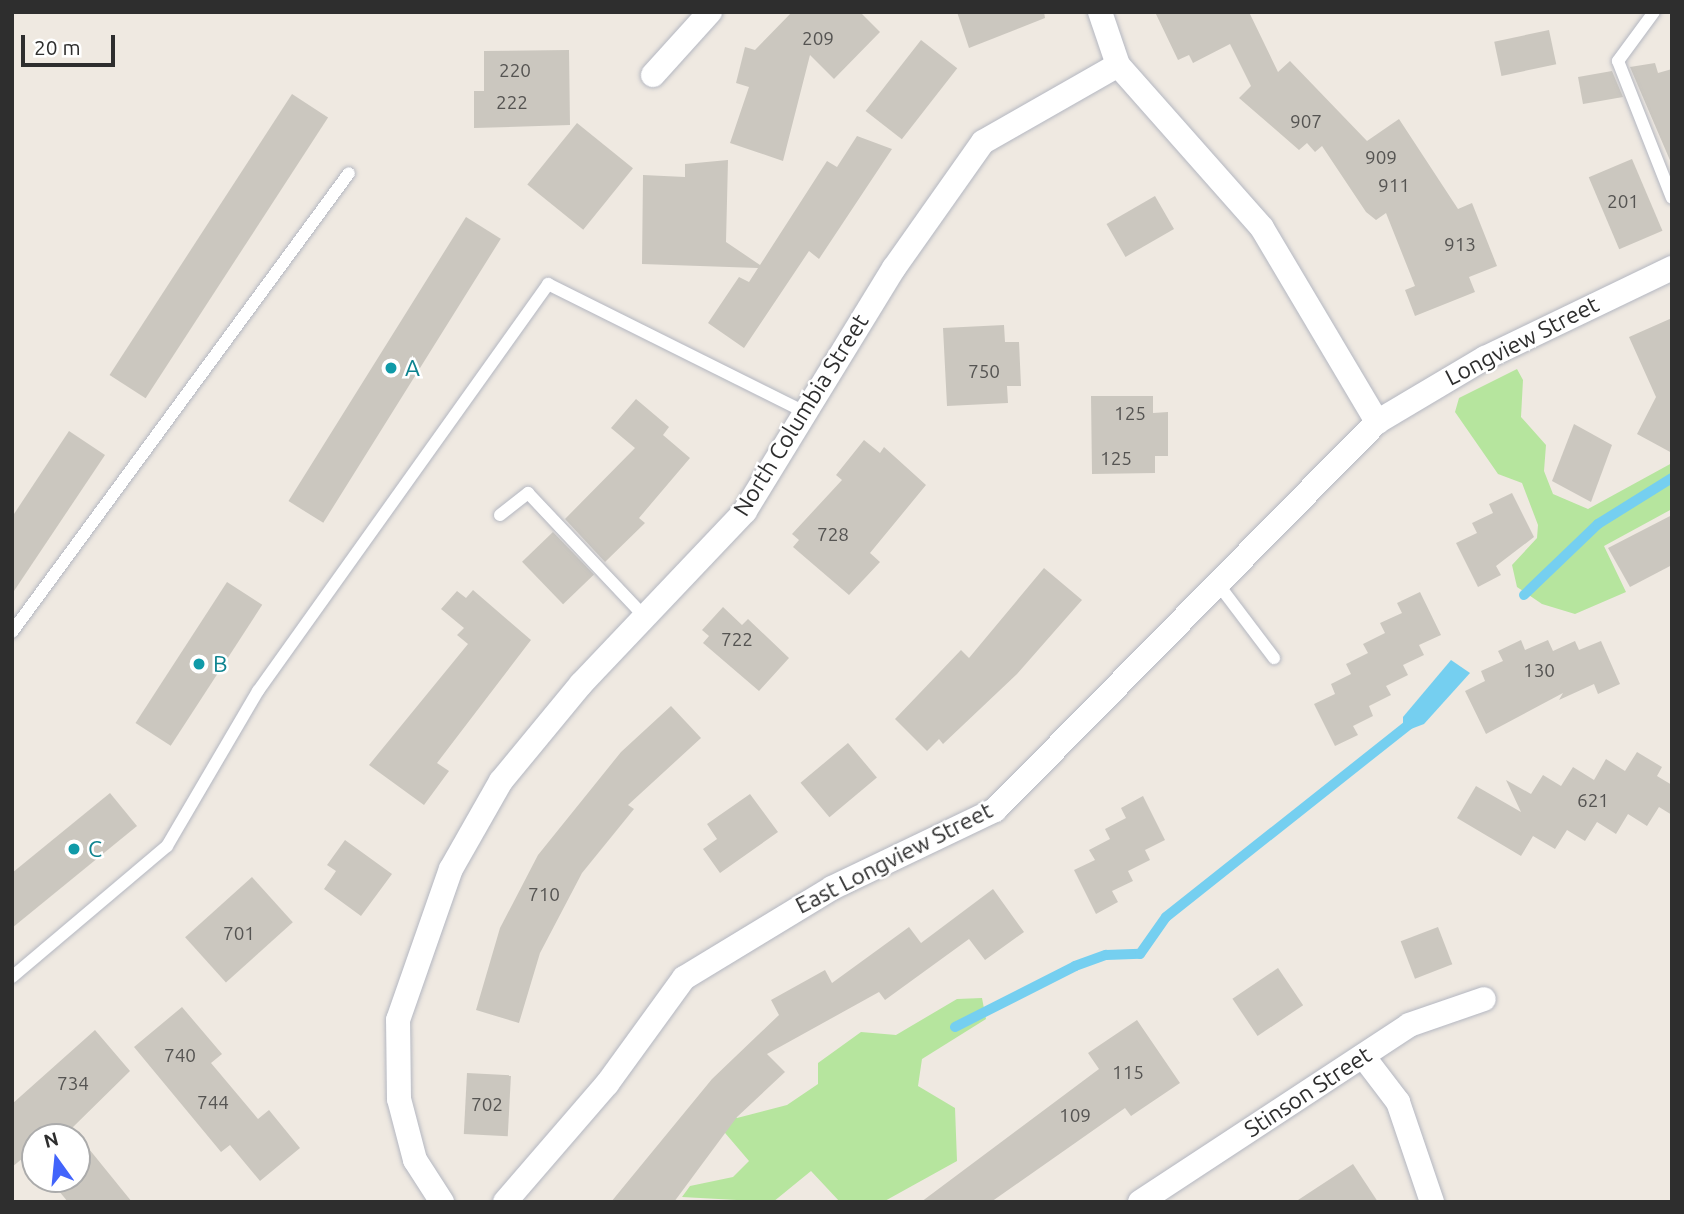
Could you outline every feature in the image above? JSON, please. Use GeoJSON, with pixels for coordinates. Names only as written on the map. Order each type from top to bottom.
{"type":"FeatureCollection","features":[{"type":"Feature","properties":{"kind":"street"},"geometry":{"type":"LineString","coordinates":[[653,75],[710,12]]}},
{"type":"Feature","properties":{"kind":"street"},"geometry":{"type":"LineString","coordinates":[[1100,12],[1118,65],[1262,228],[1377,422]]}},
{"type":"Feature","properties":{"kind":"street","name":"North Columbia Street"},"geometry":{"type":"LineString","coordinates":[[442,1202],[415,1160],[399,1099],[398,1020],[417,954],[450,869],[501,781],[581,684],[745,511],[803,411],[983,142],[1118,65]]}},
{"type":"Feature","properties":{"kind":"street","name":"Longview Street"},"geometry":{"type":"LineString","coordinates":[[1377,422],[1485,358],[1672,268]]}},
{"type":"Feature","properties":{"kind":"street","name":"East Longview Street"},"geometry":{"type":"LineString","coordinates":[[505,1202],[607,1084],[684,978],[832,888],[995,810],[1377,422]]}},
{"type":"Feature","properties":{"kind":"street","name":"Stinson Street"},"geometry":{"type":"LineString","coordinates":[[1140,1202],[1409,1025],[1484,999]]}},
{"type":"Feature","properties":{"kind":"street"},"geometry":{"type":"LineString","coordinates":[[1363,1056],[1398,1102],[1432,1202]]}},
{"type":"Feature","properties":{"kind":"lane"},"geometry":{"type":"LineString","coordinates":[[1654,12],[1618,61],[1672,198]]}},
{"type":"Feature","properties":{"kind":"lane"},"geometry":{"type":"LineString","coordinates":[[12,632],[349,173]]}},
{"type":"Feature","properties":{"kind":"lane"},"geometry":{"type":"LineString","coordinates":[[12,977],[167,846],[258,691],[548,284],[803,411]]}},
{"type":"Feature","properties":{"kind":"lane"},"geometry":{"type":"LineString","coordinates":[[500,515],[528,494],[646,618]]}},
{"type":"Feature","properties":{"kind":"lane"},"geometry":{"type":"LineString","coordinates":[[1218,584],[1274,658]]}},
{"type":"Feature","properties":{"kind":"green space"},"geometry":{"type":"Polygon","coordinates":[[[1517,369],[1523,380],[1521,417],[1546,445],[1544,471],[1553,494],[1588,509],[1672,463],[1672,509],[1604,546],[1626,592],[1575,614],[1542,604],[1517,587],[1512,565],[1537,538],[1538,525],[1522,483],[1498,474],[1455,412],[1459,398],[1517,369]]]}},
{"type":"Feature","properties":{"kind":"green space"},"geometry":{"type":"Polygon","coordinates":[[[982,998],[986,1019],[922,1059],[918,1086],[955,1108],[957,1161],[883,1202],[840,1202],[811,1171],[773,1202],[682,1197],[690,1186],[733,1177],[749,1161],[714,1120],[725,1109],[737,1118],[787,1105],[818,1084],[818,1063],[861,1032],[896,1035],[957,999],[982,998]]]}},
{"type":"Feature","properties":{"kind":"water"},"geometry":{"type":"Polygon","coordinates":[[[1451,660],[1470,673],[1424,724],[1403,732],[1403,717],[1451,660]]]}},
{"type":"Feature","properties":{"kind":"building"},"geometry":{"type":"Polygon","coordinates":[[[792,12],[860,12],[880,32],[834,79],[810,55],[783,161],[730,143],[749,87],[736,83],[745,47],[755,50],[792,12]]]}},
{"type":"Feature","properties":{"kind":"building"},"geometry":{"type":"Polygon","coordinates":[[[957,12],[1044,12],[1045,18],[969,48],[957,12]]]}},
{"type":"Feature","properties":{"kind":"building"},"geometry":{"type":"Polygon","coordinates":[[[1155,12],[1249,12],[1278,72],[1290,61],[1367,141],[1399,119],[1458,209],[1472,203],[1497,266],[1469,277],[1475,292],[1415,316],[1405,290],[1415,286],[1386,213],[1376,220],[1366,212],[1322,146],[1315,152],[1307,143],[1299,150],[1239,98],[1251,86],[1230,44],[1193,63],[1189,55],[1178,60],[1155,12]]]}},
{"type":"Feature","properties":{"kind":"building"},"geometry":{"type":"Polygon","coordinates":[[[1549,30],[1556,64],[1502,76],[1494,42],[1549,30]]]}},
{"type":"Feature","properties":{"kind":"building"},"geometry":{"type":"Polygon","coordinates":[[[921,40],[957,68],[902,139],[866,111],[921,40]]]}},
{"type":"Feature","properties":{"kind":"building"},"geometry":{"type":"Polygon","coordinates":[[[569,50],[570,125],[474,128],[474,91],[484,91],[484,51],[569,50]]]}},
{"type":"Feature","properties":{"kind":"building"},"geometry":{"type":"Polygon","coordinates":[[[1655,63],[1658,73],[1672,69],[1672,165],[1630,67],[1655,63]]]}},
{"type":"Feature","properties":{"kind":"building"},"geometry":{"type":"Polygon","coordinates":[[[1612,71],[1623,97],[1583,104],[1578,77],[1612,71]]]}},
{"type":"Feature","properties":{"kind":"building"},"geometry":{"type":"Polygon","coordinates":[[[292,94],[328,117],[146,398],[110,375],[292,94]]]}},
{"type":"Feature","properties":{"kind":"building"},"geometry":{"type":"Polygon","coordinates":[[[577,123],[633,168],[583,230],[527,184],[577,123]]]}},
{"type":"Feature","properties":{"kind":"building"},"geometry":{"type":"Polygon","coordinates":[[[857,136],[892,149],[819,259],[809,251],[744,348],[708,323],[739,277],[749,282],[758,268],[642,264],[643,175],[685,177],[685,164],[728,160],[726,242],[760,265],[827,161],[837,167],[857,136]]]}},
{"type":"Feature","properties":{"kind":"building"},"geometry":{"type":"Polygon","coordinates":[[[1632,159],[1662,231],[1619,249],[1589,177],[1632,159]]]}},
{"type":"Feature","properties":{"kind":"building"},"geometry":{"type":"Polygon","coordinates":[[[1155,196],[1174,229],[1126,257],[1107,224],[1155,196]]]}},
{"type":"Feature","properties":{"kind":"building","name":"A"},"geometry":{"type":"Polygon","coordinates":[[[466,217],[501,239],[323,523],[288,501],[466,217]]]}},
{"type":"Feature","properties":{"kind":"building"},"geometry":{"type":"Polygon","coordinates":[[[1672,318],[1672,453],[1637,434],[1656,397],[1629,337],[1672,318]]]}},
{"type":"Feature","properties":{"kind":"building"},"geometry":{"type":"Polygon","coordinates":[[[1004,325],[1005,342],[1019,342],[1021,386],[1007,386],[1008,403],[947,406],[943,328],[1004,325]]]}},
{"type":"Feature","properties":{"kind":"building"},"geometry":{"type":"Polygon","coordinates":[[[1091,396],[1153,396],[1153,413],[1168,412],[1168,456],[1155,456],[1155,473],[1092,474],[1091,396]]]}},
{"type":"Feature","properties":{"kind":"building"},"geometry":{"type":"Polygon","coordinates":[[[636,399],[669,427],[663,435],[690,458],[639,518],[645,523],[605,562],[565,519],[635,448],[611,428],[636,399]]]}},
{"type":"Feature","properties":{"kind":"building"},"geometry":{"type":"Polygon","coordinates":[[[1574,424],[1612,445],[1591,502],[1552,481],[1574,424]]]}},
{"type":"Feature","properties":{"kind":"building"},"geometry":{"type":"Polygon","coordinates":[[[69,431],[105,455],[12,594],[12,517],[69,431]]]}},
{"type":"Feature","properties":{"kind":"building"},"geometry":{"type":"Polygon","coordinates":[[[864,440],[880,453],[884,447],[926,485],[870,553],[880,562],[849,595],[793,547],[799,540],[792,534],[842,480],[836,475],[864,440]]]}},
{"type":"Feature","properties":{"kind":"building"},"geometry":{"type":"Polygon","coordinates":[[[1512,493],[1534,537],[1496,566],[1501,575],[1478,587],[1456,543],[1477,533],[1472,523],[1493,513],[1489,504],[1512,493]]]}},
{"type":"Feature","properties":{"kind":"building"},"geometry":{"type":"Polygon","coordinates":[[[1672,515],[1672,565],[1630,587],[1608,548],[1672,515]]]}},
{"type":"Feature","properties":{"kind":"building"},"geometry":{"type":"Polygon","coordinates":[[[553,532],[594,574],[563,604],[522,562],[553,532]]]}},
{"type":"Feature","properties":{"kind":"building"},"geometry":{"type":"Polygon","coordinates":[[[1044,568],[1082,600],[1017,674],[943,744],[939,739],[927,751],[895,719],[961,650],[969,658],[1044,568]]]}},
{"type":"Feature","properties":{"kind":"building","name":"B"},"geometry":{"type":"Polygon","coordinates":[[[227,582],[262,605],[171,746],[136,723],[227,582]]]}},
{"type":"Feature","properties":{"kind":"building"},"geometry":{"type":"Polygon","coordinates":[[[473,590],[531,640],[437,763],[449,771],[424,805],[369,765],[468,644],[457,635],[464,628],[441,609],[457,591],[466,598],[473,590]]]}},
{"type":"Feature","properties":{"kind":"building"},"geometry":{"type":"Polygon","coordinates":[[[1420,592],[1441,635],[1419,645],[1424,655],[1403,665],[1408,675],[1386,686],[1391,695],[1369,706],[1373,716],[1353,726],[1358,735],[1335,746],[1314,704],[1335,694],[1331,684],[1351,674],[1346,664],[1368,653],[1363,644],[1385,633],[1380,623],[1402,613],[1397,603],[1420,592]]]}},
{"type":"Feature","properties":{"kind":"building"},"geometry":{"type":"Polygon","coordinates":[[[723,607],[742,625],[748,619],[789,658],[759,691],[703,643],[709,636],[702,630],[723,607]]]}},
{"type":"Feature","properties":{"kind":"building"},"geometry":{"type":"Polygon","coordinates":[[[1521,640],[1525,650],[1548,640],[1553,651],[1575,641],[1579,650],[1601,641],[1620,684],[1598,694],[1594,684],[1559,700],[1563,693],[1486,734],[1465,691],[1485,681],[1481,671],[1503,661],[1498,651],[1521,640]]]}},
{"type":"Feature","properties":{"kind":"building"},"geometry":{"type":"Polygon","coordinates":[[[671,706],[701,738],[628,805],[634,809],[582,873],[540,953],[519,1023],[476,1010],[500,928],[538,855],[621,752],[671,706]]]}},
{"type":"Feature","properties":{"kind":"building"},"geometry":{"type":"Polygon","coordinates":[[[848,743],[877,777],[829,817],[801,783],[848,743]]]}},
{"type":"Feature","properties":{"kind":"building"},"geometry":{"type":"Polygon","coordinates":[[[1637,752],[1662,767],[1657,776],[1672,785],[1672,815],[1659,807],[1647,826],[1628,814],[1616,834],[1597,822],[1585,841],[1567,830],[1555,849],[1533,836],[1521,856],[1457,818],[1476,786],[1521,812],[1506,780],[1531,794],[1543,775],[1561,786],[1573,767],[1594,780],[1606,759],[1625,771],[1637,752]]]}},
{"type":"Feature","properties":{"kind":"building","name":"C"},"geometry":{"type":"Polygon","coordinates":[[[110,793],[137,826],[12,928],[12,873],[110,793]]]}},
{"type":"Feature","properties":{"kind":"building"},"geometry":{"type":"Polygon","coordinates":[[[750,794],[778,832],[720,873],[703,849],[717,839],[707,824],[750,794]]]}},
{"type":"Feature","properties":{"kind":"building"},"geometry":{"type":"Polygon","coordinates":[[[1143,796],[1165,840],[1145,850],[1150,860],[1128,871],[1133,881],[1112,891],[1118,902],[1096,914],[1074,870],[1095,860],[1089,850],[1110,839],[1105,829],[1126,818],[1121,808],[1143,796]]]}},
{"type":"Feature","properties":{"kind":"building"},"geometry":{"type":"Polygon","coordinates":[[[345,840],[392,874],[361,916],[324,889],[336,871],[327,865],[345,840]]]}},
{"type":"Feature","properties":{"kind":"building"},"geometry":{"type":"Polygon","coordinates":[[[252,877],[293,922],[226,983],[185,937],[252,877]]]}},
{"type":"Feature","properties":{"kind":"building"},"geometry":{"type":"Polygon","coordinates":[[[993,889],[1024,932],[985,960],[969,939],[885,1000],[879,992],[767,1054],[785,1072],[737,1117],[674,1202],[611,1202],[712,1079],[779,1015],[771,1000],[825,970],[832,983],[909,927],[921,943],[993,889]]]}},
{"type":"Feature","properties":{"kind":"building"},"geometry":{"type":"Polygon","coordinates":[[[1438,927],[1452,964],[1415,979],[1401,941],[1438,927]]]}},
{"type":"Feature","properties":{"kind":"building"},"geometry":{"type":"Polygon","coordinates":[[[1278,968],[1303,1005],[1258,1036],[1232,999],[1278,968]]]}},
{"type":"Feature","properties":{"kind":"building"},"geometry":{"type":"Polygon","coordinates":[[[182,1007],[222,1054],[211,1063],[258,1119],[269,1110],[300,1148],[260,1181],[230,1145],[221,1152],[134,1047],[182,1007]]]}},
{"type":"Feature","properties":{"kind":"building"},"geometry":{"type":"Polygon","coordinates":[[[1137,1020],[1180,1083],[1131,1116],[1125,1108],[991,1202],[921,1202],[1099,1069],[1088,1053],[1137,1020]]]}},
{"type":"Feature","properties":{"kind":"building"},"geometry":{"type":"Polygon","coordinates":[[[95,1030],[130,1071],[77,1123],[21,1123],[21,1160],[12,1167],[12,1104],[95,1030]]]}},
{"type":"Feature","properties":{"kind":"building"},"geometry":{"type":"Polygon","coordinates":[[[467,1073],[511,1075],[508,1136],[464,1134],[467,1073]]]}},
{"type":"Feature","properties":{"kind":"building"},"geometry":{"type":"Polygon","coordinates":[[[91,1151],[132,1202],[68,1202],[61,1193],[91,1193],[91,1151]]]}},
{"type":"Feature","properties":{"kind":"building"},"geometry":{"type":"Polygon","coordinates":[[[1353,1164],[1378,1202],[1295,1202],[1353,1164]]]}},
{"type":"Feature","properties":{"kind":"waterway"},"geometry":{"type":"LineString","coordinates":[[1524,595],[1598,524],[1672,478]]}},
{"type":"Feature","properties":{"kind":"waterway"},"geometry":{"type":"LineString","coordinates":[[955,1027],[1075,966],[1106,955],[1140,954],[1166,917],[1412,722]]}},
{"type":"Feature","properties":{"kind":"place","name":"A"},"geometry":{"type":"Point","coordinates":[391,368]}},
{"type":"Feature","properties":{"kind":"place","name":"B"},"geometry":{"type":"Point","coordinates":[199,664]}},
{"type":"Feature","properties":{"kind":"place","name":"C"},"geometry":{"type":"Point","coordinates":[74,849]}}]}
